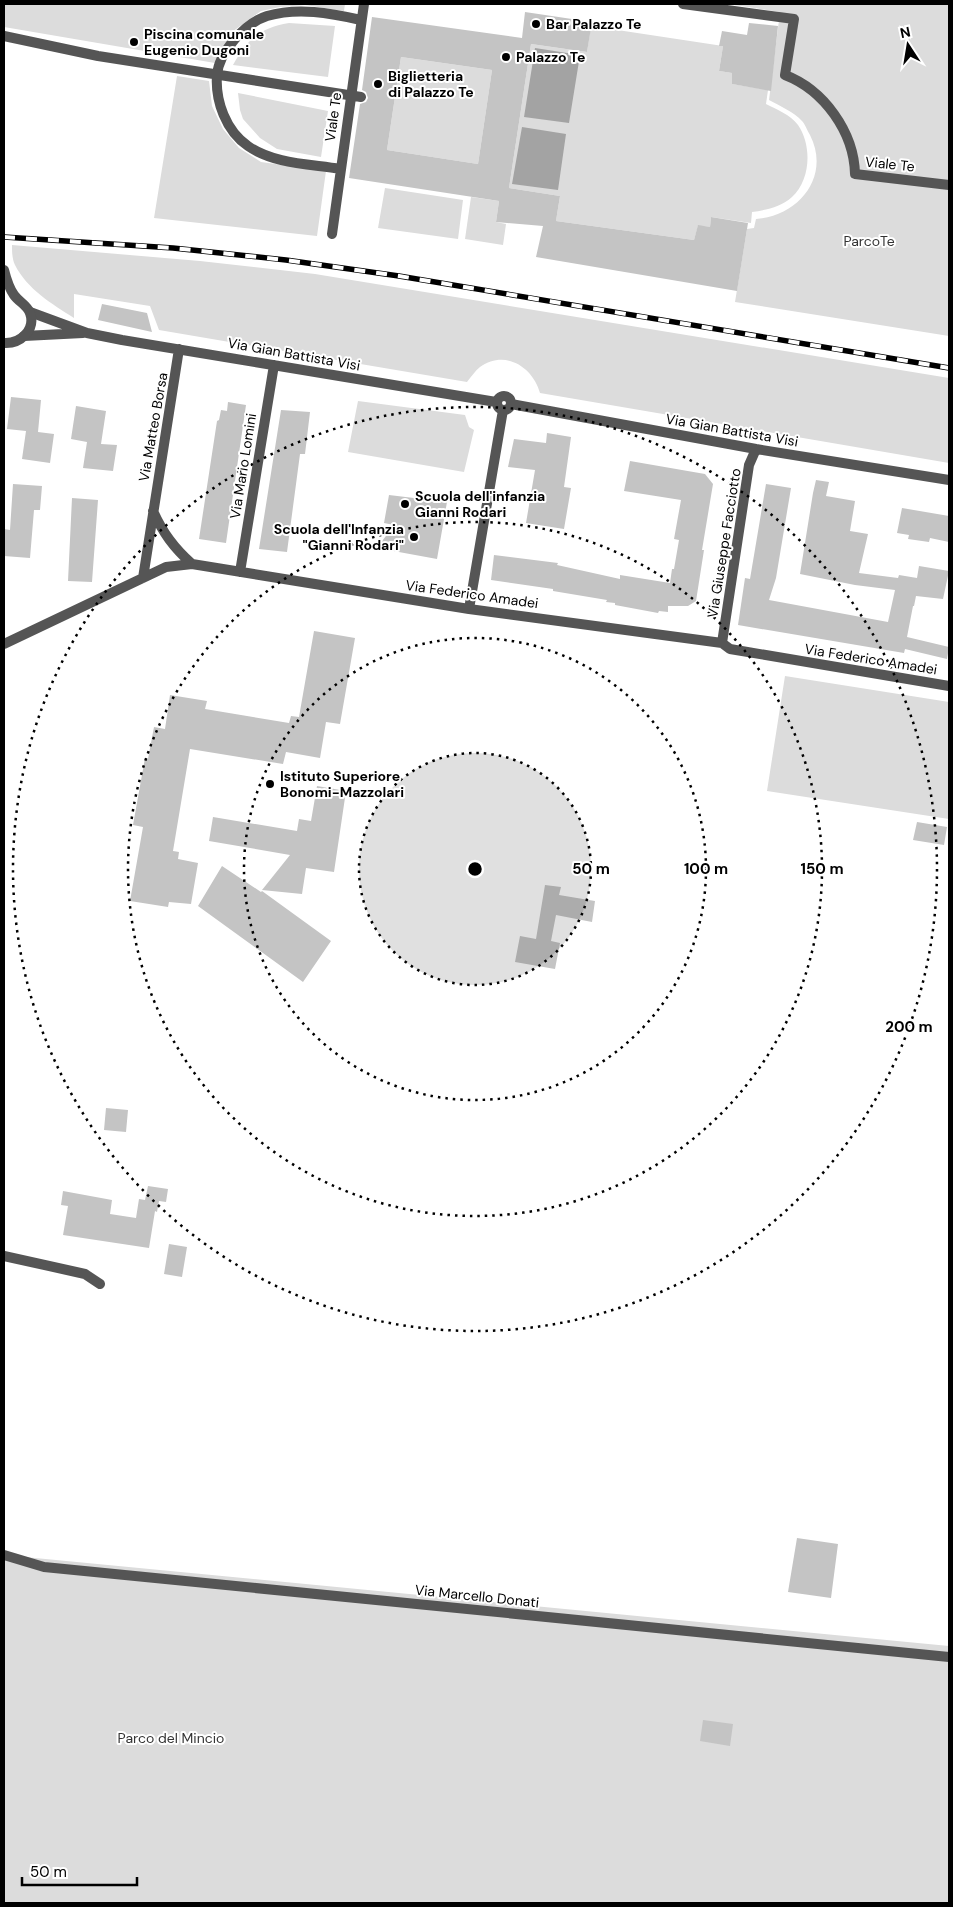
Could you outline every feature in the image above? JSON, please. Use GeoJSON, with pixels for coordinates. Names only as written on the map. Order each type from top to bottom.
{"type":"FeatureCollection","features":[{"type":"Feature","properties":{"kind":"street","name":"Viale Te"},"geometry":{"type":"LineString","coordinates":[[332,234],[364,4]]}},
{"type":"Feature","properties":{"kind":"street","name":"Viale Te"},"geometry":{"type":"LineString","coordinates":[[683,4],[794,19],[785,75],[799,80],[822,98],[841,124],[855,160],[855,174],[949,185]]}},
{"type":"Feature","properties":{"kind":"street"},"geometry":{"type":"LineString","coordinates":[[340,169],[276,159],[246,145],[235,133],[221,109],[217,74],[232,42],[253,22],[265,17],[292,11],[305,11],[361,20]]}},
{"type":"Feature","properties":{"kind":"street"},"geometry":{"type":"LineString","coordinates":[[4,36],[98,56],[361,97]]}},
{"type":"Feature","properties":{"kind":"street"},"geometry":{"type":"LineString","coordinates":[[4,270],[13,294],[30,312],[30,325],[24,336],[6,345]]}},
{"type":"Feature","properties":{"kind":"street"},"geometry":{"type":"LineString","coordinates":[[4,298],[20,300]]}},
{"type":"Feature","properties":{"kind":"street","name":"Via Gian Battista Visi"},"geometry":{"type":"LineString","coordinates":[[30,312],[87,333],[756,449],[949,480]]}},
{"type":"Feature","properties":{"kind":"street","name":"Via Gian Battista Visi"},"geometry":{"type":"LineString","coordinates":[[24,336],[87,333]]}},
{"type":"Feature","properties":{"kind":"street","name":"Via Matteo Borsa"},"geometry":{"type":"LineString","coordinates":[[142,578],[179,349]]}},
{"type":"Feature","properties":{"kind":"street","name":"Via Mario Lomini"},"geometry":{"type":"LineString","coordinates":[[240,572],[274,365]]}},
{"type":"Feature","properties":{"kind":"street"},"geometry":{"type":"LineString","coordinates":[[469,609],[503,405]]}},
{"type":"Feature","properties":{"kind":"street","name":"Via Giuseppe Facciotto"},"geometry":{"type":"LineString","coordinates":[[722,643],[749,465],[756,449]]}},
{"type":"Feature","properties":{"kind":"street"},"geometry":{"type":"LineString","coordinates":[[153,510],[168,541],[176,551],[192,564]]}},
{"type":"Feature","properties":{"kind":"street","name":"Via Federico Amadei"},"geometry":{"type":"LineString","coordinates":[[4,644],[166,567],[192,564],[469,609],[722,643],[730,649],[949,686]]}},
{"type":"Feature","properties":{"kind":"street"},"geometry":{"type":"LineString","coordinates":[[4,1256],[85,1274],[100,1284]]}},
{"type":"Feature","properties":{"kind":"street","name":"Via Marcello Donati"},"geometry":{"type":"LineString","coordinates":[[4,1555],[44,1567],[949,1657]]}},
{"type":"Feature","properties":{"kind":"green space","name":"Piscina comunale Eugenio Dugoni"},"geometry":{"type":"Polygon","coordinates":[[[4,4],[345,4],[344,11],[305,5],[261,11],[232,32],[215,63],[4,27],[4,4]]]}},
{"type":"Feature","properties":{"kind":"green space","name":"ParcoTe"},"geometry":{"type":"Polygon","coordinates":[[[728,4],[949,4],[949,336],[735,302],[747,229],[754,228],[756,219],[772,216],[798,202],[807,191],[813,179],[816,165],[815,150],[803,122],[791,112],[769,100],[780,12],[728,4]]]}},
{"type":"Feature","properties":{"kind":"green space"},"geometry":{"type":"Polygon","coordinates":[[[289,23],[335,26],[328,77],[233,65],[243,49],[255,36],[270,28],[289,23]]]}},
{"type":"Feature","properties":{"kind":"green space"},"geometry":{"type":"Polygon","coordinates":[[[591,26],[723,46],[719,71],[732,73],[732,84],[768,90],[766,104],[791,118],[803,133],[806,142],[807,162],[806,172],[798,190],[792,197],[778,206],[752,212],[751,223],[711,217],[710,227],[698,226],[694,240],[556,221],[560,196],[509,188],[531,44],[587,52],[591,26]]]}},
{"type":"Feature","properties":{"kind":"green space"},"geometry":{"type":"Polygon","coordinates":[[[401,57],[492,70],[478,164],[387,150],[401,57]]]}},
{"type":"Feature","properties":{"kind":"green space"},"geometry":{"type":"Polygon","coordinates":[[[177,76],[209,81],[212,106],[223,129],[239,148],[261,162],[326,171],[317,236],[154,218],[177,76]]]}},
{"type":"Feature","properties":{"kind":"green space"},"geometry":{"type":"Polygon","coordinates":[[[238,93],[328,111],[321,157],[277,149],[260,138],[243,119],[238,93]]]}},
{"type":"Feature","properties":{"kind":"green space"},"geometry":{"type":"Polygon","coordinates":[[[385,188],[463,200],[458,239],[378,228],[385,188]]]}},
{"type":"Feature","properties":{"kind":"green space"},"geometry":{"type":"Polygon","coordinates":[[[471,197],[499,201],[496,222],[506,224],[503,245],[465,239],[471,197]]]}},
{"type":"Feature","properties":{"kind":"green space"},"geometry":{"type":"Polygon","coordinates":[[[12,245],[200,261],[315,274],[949,378],[949,463],[540,393],[531,375],[525,369],[508,360],[489,362],[480,367],[467,382],[159,330],[150,306],[74,294],[74,318],[33,289],[20,274],[14,263],[12,245]]]}},
{"type":"Feature","properties":{"kind":"green space"},"geometry":{"type":"Polygon","coordinates":[[[358,401],[465,415],[469,427],[474,430],[464,472],[348,452],[358,401]]]}},
{"type":"Feature","properties":{"kind":"green space"},"geometry":{"type":"Polygon","coordinates":[[[785,676],[949,702],[949,819],[767,791],[785,676]]]}},
{"type":"Feature","properties":{"kind":"green space","name":"Parco del Mincio"},"geometry":{"type":"Polygon","coordinates":[[[4,1555],[949,1646],[949,1903],[4,1903],[4,1555]]]}},
{"type":"Feature","properties":{"kind":"shaded area"},"geometry":{"type":"Polygon","coordinates":[[[535,48],[580,55],[569,123],[524,117],[535,48]]]}},
{"type":"Feature","properties":{"kind":"shaded area"},"geometry":{"type":"Polygon","coordinates":[[[522,127],[566,134],[558,190],[512,184],[522,127]]]}},
{"type":"Feature","properties":{"kind":"building","name":"Palazzo Te"},"geometry":{"type":"Polygon","coordinates":[[[525,12],[592,22],[587,52],[531,44],[509,188],[560,196],[556,221],[694,240],[698,225],[710,227],[711,217],[748,223],[737,291],[536,257],[543,226],[496,222],[499,201],[349,178],[360,104],[366,102],[368,98],[366,92],[362,90],[372,17],[522,38],[525,12]],[[401,57],[387,150],[478,164],[492,70],[401,57]]]}},
{"type":"Feature","properties":{"kind":"building"},"geometry":{"type":"Polygon","coordinates":[[[749,23],[778,26],[771,91],[732,84],[732,73],[719,71],[723,46],[719,46],[722,31],[747,35],[749,23]]]}},
{"type":"Feature","properties":{"kind":"building"},"geometry":{"type":"Polygon","coordinates":[[[102,304],[147,313],[152,332],[98,320],[102,304]]]}},
{"type":"Feature","properties":{"kind":"building"},"geometry":{"type":"Polygon","coordinates":[[[11,397],[41,400],[38,432],[54,434],[50,463],[22,459],[26,431],[7,429],[11,397]]]}},
{"type":"Feature","properties":{"kind":"building"},"geometry":{"type":"Polygon","coordinates":[[[228,402],[246,405],[226,543],[199,539],[217,421],[219,420],[221,410],[227,411],[228,402]]]}},
{"type":"Feature","properties":{"kind":"building"},"geometry":{"type":"Polygon","coordinates":[[[76,406],[106,411],[101,444],[117,445],[113,471],[83,468],[87,442],[71,439],[76,406]]]}},
{"type":"Feature","properties":{"kind":"building"},"geometry":{"type":"Polygon","coordinates":[[[281,410],[310,412],[305,454],[300,454],[287,552],[259,549],[281,410]]]}},
{"type":"Feature","properties":{"kind":"building"},"geometry":{"type":"Polygon","coordinates":[[[547,433],[571,437],[564,487],[571,488],[564,529],[526,523],[535,470],[508,467],[514,439],[546,443],[547,433]]]}},
{"type":"Feature","properties":{"kind":"building"},"geometry":{"type":"Polygon","coordinates":[[[630,461],[705,474],[713,484],[696,601],[688,606],[668,606],[668,612],[659,611],[658,613],[615,605],[615,603],[606,602],[607,600],[553,591],[553,589],[491,580],[494,555],[558,563],[557,565],[620,579],[620,575],[670,583],[679,540],[674,539],[681,500],[624,491],[630,461]]]}},
{"type":"Feature","properties":{"kind":"building"},"geometry":{"type":"Polygon","coordinates":[[[816,480],[829,482],[826,496],[855,501],[850,531],[868,534],[859,573],[898,578],[899,575],[917,578],[919,566],[949,571],[943,599],[916,596],[907,637],[949,647],[947,659],[905,649],[904,653],[738,625],[745,578],[750,579],[766,484],[791,488],[776,578],[769,600],[888,622],[895,590],[855,585],[800,574],[816,480]]]}},
{"type":"Feature","properties":{"kind":"building"},"geometry":{"type":"Polygon","coordinates":[[[13,484],[42,486],[40,510],[34,510],[30,558],[4,556],[4,529],[10,530],[13,484]]]}},
{"type":"Feature","properties":{"kind":"building","name":"Scuola dell'Infanzia \"Gianni Rodari\""},"geometry":{"type":"Polygon","coordinates":[[[389,495],[447,502],[437,559],[377,548],[394,525],[384,523],[389,495]]]}},
{"type":"Feature","properties":{"kind":"building"},"geometry":{"type":"Polygon","coordinates":[[[72,498],[98,500],[92,582],[68,581],[72,498]]]}},
{"type":"Feature","properties":{"kind":"building"},"geometry":{"type":"Polygon","coordinates":[[[902,508],[949,516],[949,542],[930,538],[929,542],[908,539],[909,535],[897,533],[902,508]]]}},
{"type":"Feature","properties":{"kind":"building"},"geometry":{"type":"Polygon","coordinates":[[[314,631],[355,638],[340,724],[326,722],[320,758],[286,752],[283,764],[190,749],[173,851],[179,852],[178,859],[198,863],[191,904],[169,902],[168,907],[130,901],[143,827],[133,825],[145,758],[148,759],[154,727],[165,729],[170,695],[207,701],[205,709],[289,723],[291,716],[299,717],[314,631]]]}},
{"type":"Feature","properties":{"kind":"building"},"geometry":{"type":"Polygon","coordinates":[[[317,786],[346,791],[334,872],[306,868],[302,894],[262,890],[290,855],[209,841],[213,817],[297,831],[299,819],[311,821],[317,786]]]}},
{"type":"Feature","properties":{"kind":"building"},"geometry":{"type":"Polygon","coordinates":[[[917,822],[947,827],[944,845],[913,840],[917,822]]]}},
{"type":"Feature","properties":{"kind":"building"},"geometry":{"type":"Polygon","coordinates":[[[222,866],[262,891],[331,941],[303,982],[198,906],[222,866]]]}},
{"type":"Feature","properties":{"kind":"building"},"geometry":{"type":"Polygon","coordinates":[[[545,885],[561,887],[559,895],[595,901],[592,922],[556,915],[551,941],[560,943],[555,969],[515,962],[520,936],[536,939],[545,885]]]}},
{"type":"Feature","properties":{"kind":"building"},"geometry":{"type":"Polygon","coordinates":[[[106,1108],[128,1110],[126,1132],[104,1130],[106,1108]]]}},
{"type":"Feature","properties":{"kind":"building"},"geometry":{"type":"Polygon","coordinates":[[[148,1186],[168,1189],[166,1202],[159,1201],[157,1212],[155,1211],[149,1248],[63,1235],[68,1206],[61,1205],[63,1191],[112,1200],[110,1214],[136,1218],[139,1199],[145,1200],[148,1186]]]}},
{"type":"Feature","properties":{"kind":"building"},"geometry":{"type":"Polygon","coordinates":[[[169,1244],[187,1247],[182,1277],[164,1274],[169,1244]]]}},
{"type":"Feature","properties":{"kind":"building"},"geometry":{"type":"Polygon","coordinates":[[[797,1538],[838,1544],[831,1598],[788,1592],[797,1538]]]}},
{"type":"Feature","properties":{"kind":"building"},"geometry":{"type":"Polygon","coordinates":[[[703,1720],[733,1724],[730,1746],[700,1741],[703,1720]]]}},
{"type":"Feature","properties":{"kind":"railway"},"geometry":{"type":"LineString","coordinates":[[4,237],[173,248],[286,260],[399,276],[949,368]]}},
{"type":"Feature","properties":{"kind":"place","name":"Bar Palazzo Te"},"geometry":{"type":"Point","coordinates":[536,24]}},
{"type":"Feature","properties":{"kind":"place","name":"Piscina comunale Eugenio Dugoni"},"geometry":{"type":"Point","coordinates":[134,42]}},
{"type":"Feature","properties":{"kind":"place","name":"Palazzo Te"},"geometry":{"type":"Point","coordinates":[506,57]}},
{"type":"Feature","properties":{"kind":"place","name":"Biglietteria di Palazzo Te"},"geometry":{"type":"Point","coordinates":[378,84]}},
{"type":"Feature","properties":{"kind":"place","name":"Scuola dell'infanzia Gianni Rodari"},"geometry":{"type":"Point","coordinates":[405,504]}},
{"type":"Feature","properties":{"kind":"place","name":"Scuola dell'Infanzia \"Gianni Rodari\""},"geometry":{"type":"Point","coordinates":[414,537]}},
{"type":"Feature","properties":{"kind":"place","name":"Istituto Superiore Bonomi-Mazzolari"},"geometry":{"type":"Point","coordinates":[270,784]}}]}
